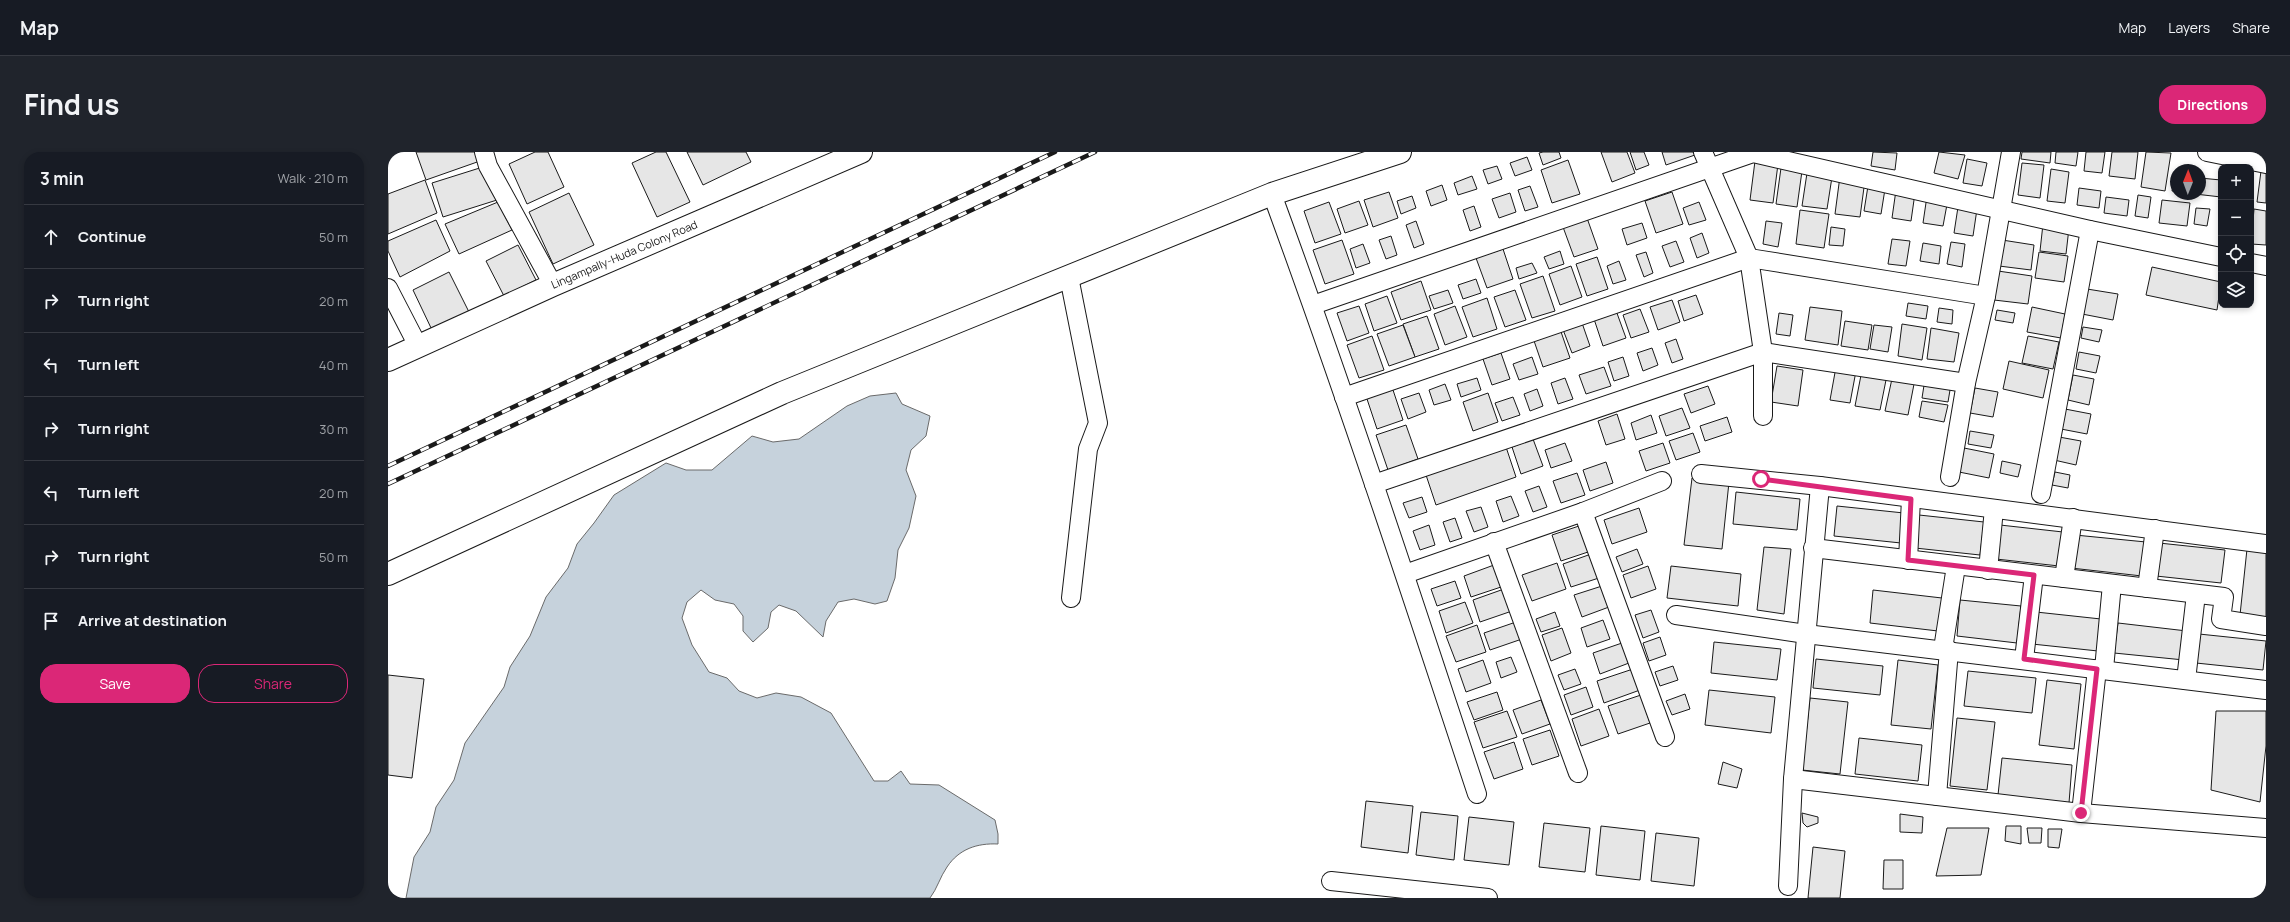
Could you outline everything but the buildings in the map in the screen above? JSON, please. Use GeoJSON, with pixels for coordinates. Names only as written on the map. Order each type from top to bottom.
{"type":"FeatureCollection","features":[{"type":"Feature","properties":{"kind":"street"},"geometry":{"type":"LineString","coordinates":[[484,152],[488,166],[553,285]]}},
{"type":"Feature","properties":{"kind":"street","name":"Lingampally-Huda Colony Road"},"geometry":{"type":"LineString","coordinates":[[388,360],[553,285],[861,152]]}},
{"type":"Feature","properties":{"kind":"street"},"geometry":{"type":"LineString","coordinates":[[388,574],[782,393],[1272,194],[1400,152]]}},
{"type":"Feature","properties":{"kind":"street"},"geometry":{"type":"LineString","coordinates":[[1703,152],[1749,258],[1763,352],[1763,416]]}},
{"type":"Feature","properties":{"kind":"street"},"geometry":{"type":"LineString","coordinates":[[1950,477],[1966,383],[1986,296],[2011,152]]}},
{"type":"Feature","properties":{"kind":"street"},"geometry":{"type":"LineString","coordinates":[[2207,152],[2266,164]]}},
{"type":"Feature","properties":{"kind":"street"},"geometry":{"type":"LineString","coordinates":[[1313,305],[1753,153],[2090,230],[2218,256]]}},
{"type":"Feature","properties":{"kind":"street"},"geometry":{"type":"LineString","coordinates":[[1272,194],[1313,305],[1405,574],[1477,794]]}},
{"type":"Feature","properties":{"kind":"street"},"geometry":{"type":"LineString","coordinates":[[2041,494],[2090,230]]}},
{"type":"Feature","properties":{"kind":"street"},"geometry":{"type":"LineString","coordinates":[[1344,397],[1749,258],[1986,296]]}},
{"type":"Feature","properties":{"kind":"street"},"geometry":{"type":"LineString","coordinates":[[2254,264],[2266,266]]}},
{"type":"Feature","properties":{"kind":"street"},"geometry":{"type":"LineString","coordinates":[[1069,276],[1098,423],[1088,449],[1071,598]]}},
{"type":"Feature","properties":{"kind":"street"},"geometry":{"type":"LineString","coordinates":[[388,288],[418,346]]}},
{"type":"Feature","properties":{"kind":"street"},"geometry":{"type":"LineString","coordinates":[[1374,484],[1763,352],[1966,383]]}},
{"type":"Feature","properties":{"kind":"street"},"geometry":{"type":"LineString","coordinates":[[1702,474],[1820,486],[2266,544]]}},
{"type":"Feature","properties":{"kind":"street"},"geometry":{"type":"LineString","coordinates":[[1405,574],[1583,512],[1662,481]]}},
{"type":"Feature","properties":{"kind":"street"},"geometry":{"type":"LineString","coordinates":[[1788,886],[1793,779],[1820,486]]}},
{"type":"Feature","properties":{"kind":"street"},"geometry":{"type":"LineString","coordinates":[[1908,560],[1911,499]]}},
{"type":"Feature","properties":{"kind":"street"},"geometry":{"type":"LineString","coordinates":[[1988,570],[1994,509]]}},
{"type":"Feature","properties":{"kind":"street"},"geometry":{"type":"LineString","coordinates":[[1583,512],[1665,737]]}},
{"type":"Feature","properties":{"kind":"street"},"geometry":{"type":"LineString","coordinates":[[2064,578],[2073,518]]}},
{"type":"Feature","properties":{"kind":"street"},"geometry":{"type":"LineString","coordinates":[[2147,588],[2155,529]]}},
{"type":"Feature","properties":{"kind":"street"},"geometry":{"type":"LineString","coordinates":[[1494,542],[1578,773]]}},
{"type":"Feature","properties":{"kind":"street"},"geometry":{"type":"LineString","coordinates":[[1814,548],[2224,597],[2221,619],[2266,626]]}},
{"type":"Feature","properties":{"kind":"street"},"geometry":{"type":"LineString","coordinates":[[1937,796],[1946,649],[1956,566]]}},
{"type":"Feature","properties":{"kind":"street"},"geometry":{"type":"LineString","coordinates":[[2024,659],[2034,575]]}},
{"type":"Feature","properties":{"kind":"street"},"geometry":{"type":"LineString","coordinates":[[2081,813],[2112,584]]}},
{"type":"Feature","properties":{"kind":"street"},"geometry":{"type":"LineString","coordinates":[[2186,680],[2196,594]]}},
{"type":"Feature","properties":{"kind":"street"},"geometry":{"type":"LineString","coordinates":[[1676,615],[1806,634],[1946,649],[2266,690]]}},
{"type":"Feature","properties":{"kind":"street"},"geometry":{"type":"LineString","coordinates":[[1793,779],[2081,813],[2266,828]]}},
{"type":"Feature","properties":{"kind":"street"},"geometry":{"type":"LineString","coordinates":[[1331,881],[1488,898]]}},
{"type":"Feature","properties":{"kind":"shaded area"},"geometry":{"type":"Polygon","coordinates":[[[896,393],[902,404],[930,416],[926,436],[911,450],[906,470],[916,496],[909,528],[898,550],[895,578],[887,601],[875,604],[854,599],[838,602],[826,621],[823,637],[796,611],[779,605],[771,612],[768,628],[753,642],[743,631],[743,616],[734,604],[715,600],[701,590],[687,602],[682,618],[692,645],[709,672],[727,678],[739,691],[757,698],[776,693],[801,697],[831,713],[874,781],[888,781],[901,771],[910,784],[939,785],[995,820],[998,834],[998,844],[969,848],[957,856],[945,871],[930,898],[406,898],[414,857],[430,832],[436,807],[454,780],[465,743],[504,687],[510,667],[530,636],[546,597],[568,568],[577,544],[614,495],[666,463],[686,470],[712,470],[752,436],[773,442],[799,439],[847,406],[870,396],[896,393]]]}},
{"type":"Feature","properties":{"kind":"railway"},"geometry":{"type":"LineString","coordinates":[[388,466],[1055,152]]}},
{"type":"Feature","properties":{"kind":"railway"},"geometry":{"type":"LineString","coordinates":[[388,484],[1095,152]]}},
{"type":"Feature","properties":{"kind":"route"},"geometry":{"type":"LineString","coordinates":[[1761,479],[1911,499],[1908,560],[2034,575],[2024,659],[2097,669],[2081,813]]}}]}
